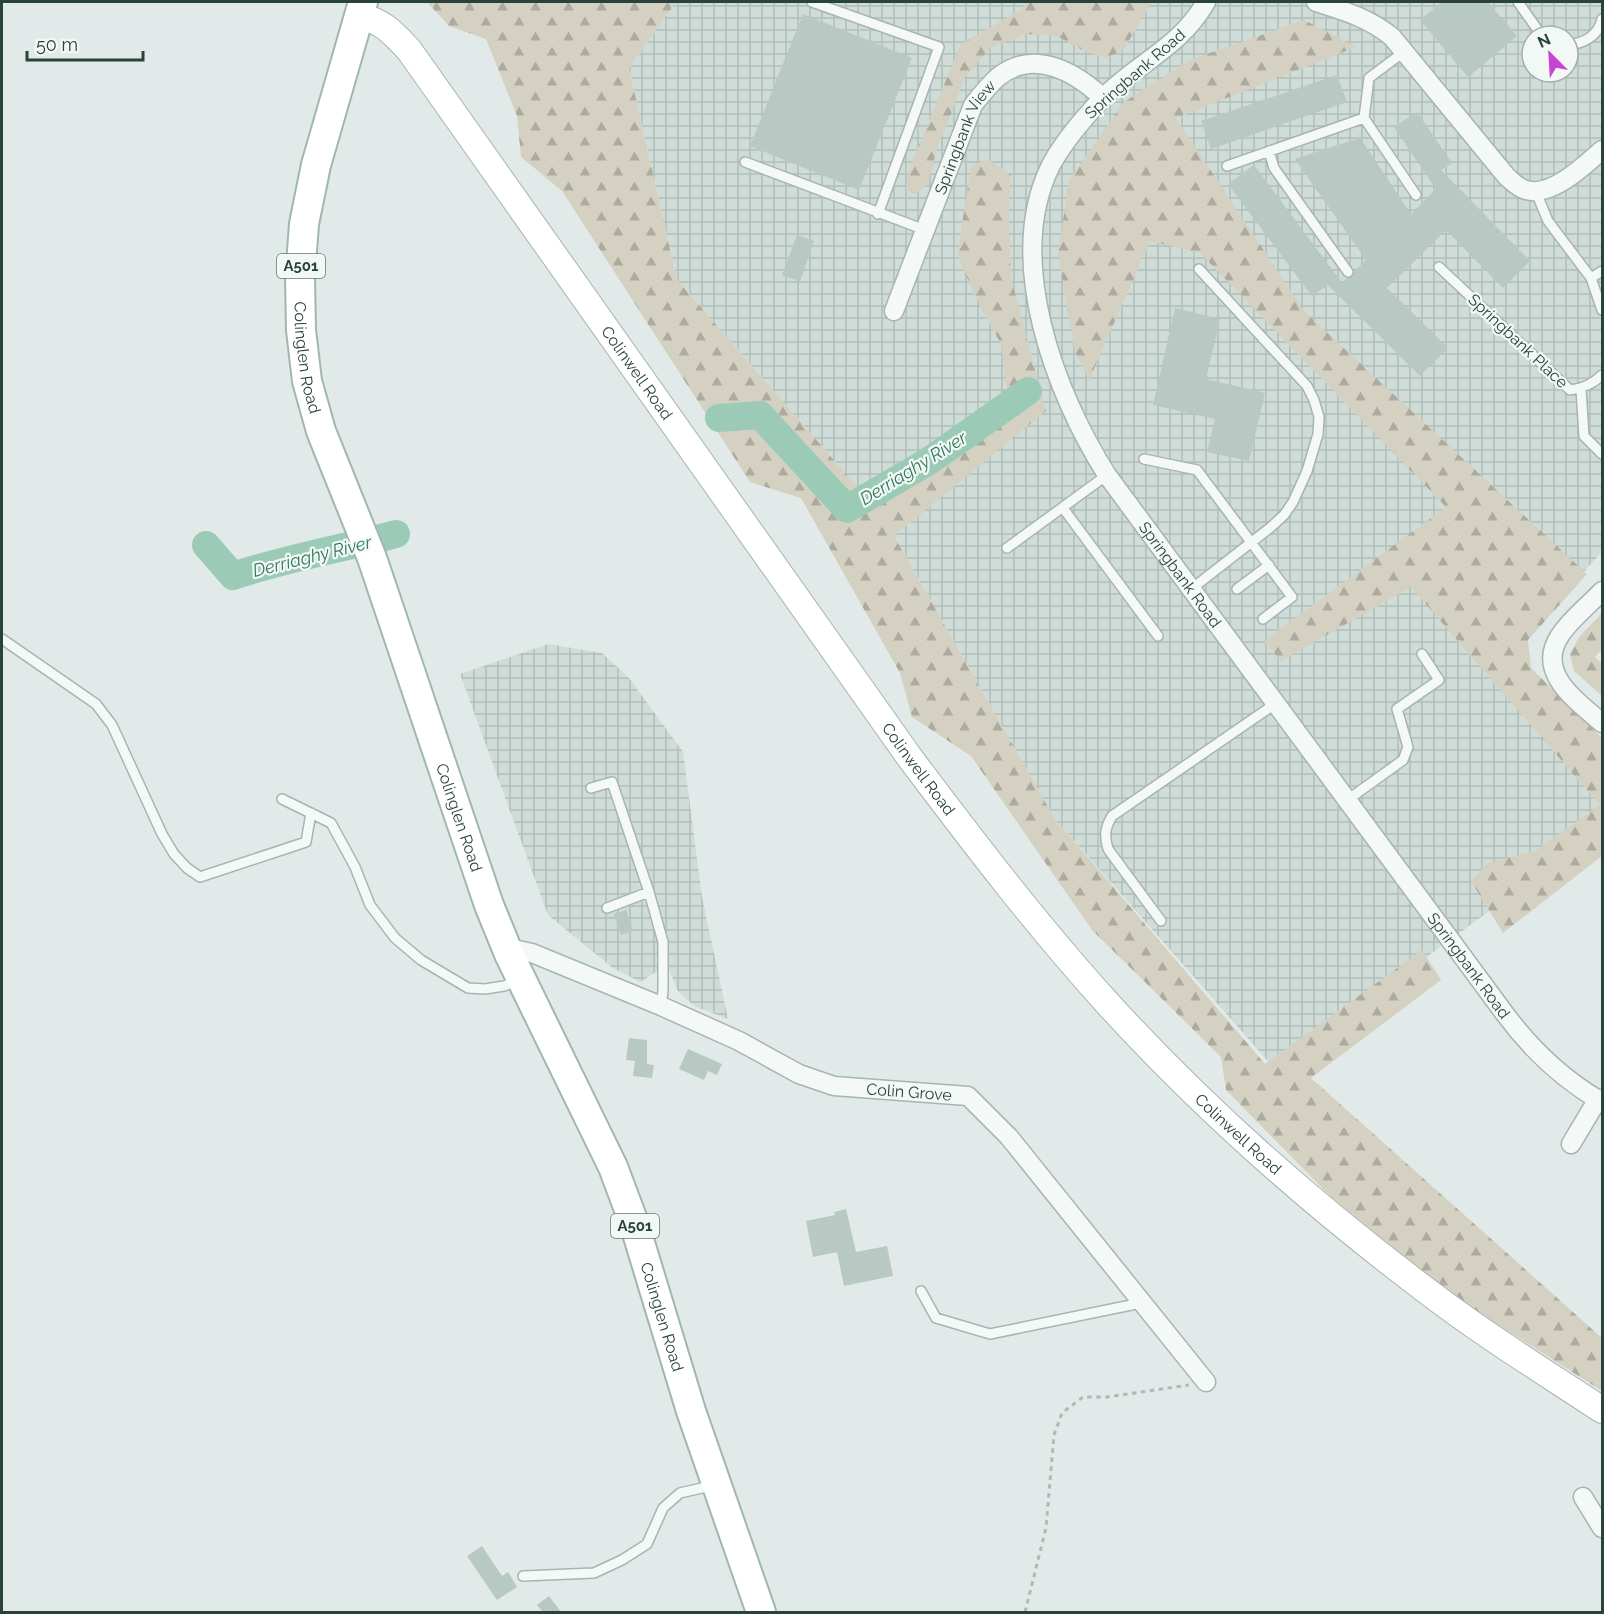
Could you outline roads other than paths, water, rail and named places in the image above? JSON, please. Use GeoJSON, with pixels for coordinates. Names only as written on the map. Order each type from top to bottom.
{"type":"FeatureCollection","features":[{"type":"Feature","properties":{"kind":"main road","name":"Colinglen Road"},"geometry":{"type":"LineString","coordinates":[[362,9],[316,165],[304,224],[300,278],[301,330],[308,381],[321,431],[372,558],[470,854],[509,954],[588,1113],[630,1212],[691,1412],[761,1612]]}},
{"type":"Feature","properties":{"kind":"street","name":"Springbank Road"},"geometry":{"type":"LineString","coordinates":[[1206,2],[1178,39],[1103,98],[1065,141],[1051,166],[1036,213],[1033,242],[1037,299],[1050,358],[1074,417],[1107,475],[1346,801],[1515,1028],[1549,1063],[1600,1101]]}},
{"type":"Feature","properties":{"kind":"street"},"geometry":{"type":"LineString","coordinates":[[1321,2],[1362,17],[1379,26],[1405,51],[1507,177],[1517,186],[1536,192],[1553,187],[1570,177],[1602,150]]}},
{"type":"Feature","properties":{"kind":"street","name":"Colinwell Road"},"geometry":{"type":"LineString","coordinates":[[362,9],[371,19],[387,27],[409,50],[910,758],[1026,909],[1110,1006],[1237,1133],[1345,1227],[1427,1292],[1602,1410]]}},
{"type":"Feature","properties":{"kind":"street","name":"Springbank View"},"geometry":{"type":"LineString","coordinates":[[894,312],[973,105],[1000,75],[1024,65],[1052,65],[1065,69],[1103,98]]}},
{"type":"Feature","properties":{"kind":"street"},"geometry":{"type":"LineString","coordinates":[[1602,591],[1561,634],[1552,651],[1552,669],[1560,682],[1602,723]]}},
{"type":"Feature","properties":{"kind":"street","name":"Colin Grove"},"geometry":{"type":"LineString","coordinates":[[509,954],[518,950],[532,953],[661,1006],[739,1041],[799,1074],[834,1086],[968,1096],[1009,1137],[1206,1382]]}},
{"type":"Feature","properties":{"kind":"street"},"geometry":{"type":"LineString","coordinates":[[1571,1144],[1600,1101]]}},
{"type":"Feature","properties":{"kind":"street"},"geometry":{"type":"LineString","coordinates":[[1583,1497],[1602,1528]]}},
{"type":"Feature","properties":{"kind":"lane"},"geometry":{"type":"LineString","coordinates":[[812,2],[939,47],[878,214]]}},
{"type":"Feature","properties":{"kind":"lane"},"geometry":{"type":"LineString","coordinates":[[1518,2],[1534,24]]}},
{"type":"Feature","properties":{"kind":"lane"},"geometry":{"type":"LineString","coordinates":[[1580,43],[1600,28],[1602,19]]}},
{"type":"Feature","properties":{"kind":"lane"},"geometry":{"type":"LineString","coordinates":[[1405,51],[1369,78],[1365,118],[1416,195]]}},
{"type":"Feature","properties":{"kind":"lane"},"geometry":{"type":"LineString","coordinates":[[1227,166],[1365,118]]}},
{"type":"Feature","properties":{"kind":"lane"},"geometry":{"type":"LineString","coordinates":[[1269,151],[1274,168],[1348,272]]}},
{"type":"Feature","properties":{"kind":"lane"},"geometry":{"type":"LineString","coordinates":[[745,162],[925,230]]}},
{"type":"Feature","properties":{"kind":"lane"},"geometry":{"type":"LineString","coordinates":[[1536,192],[1548,221],[1591,279],[1602,310]]}},
{"type":"Feature","properties":{"kind":"lane","name":"Springbank Place"},"geometry":{"type":"LineString","coordinates":[[1439,267],[1570,390],[1581,389],[1602,375]]}},
{"type":"Feature","properties":{"kind":"lane"},"geometry":{"type":"LineString","coordinates":[[1190,590],[1252,543],[1277,521],[1293,502],[1313,455],[1319,417],[1314,400],[1306,386],[1199,269]]}},
{"type":"Feature","properties":{"kind":"lane"},"geometry":{"type":"LineString","coordinates":[[1591,279],[1602,271]]}},
{"type":"Feature","properties":{"kind":"lane"},"geometry":{"type":"LineString","coordinates":[[1581,389],[1584,436],[1602,454]]}},
{"type":"Feature","properties":{"kind":"lane"},"geometry":{"type":"LineString","coordinates":[[1144,459],[1197,470],[1269,565],[1292,597],[1263,619]]}},
{"type":"Feature","properties":{"kind":"lane"},"geometry":{"type":"LineString","coordinates":[[1007,548],[1107,475]]}},
{"type":"Feature","properties":{"kind":"lane"},"geometry":{"type":"LineString","coordinates":[[1063,508],[1158,636]]}},
{"type":"Feature","properties":{"kind":"lane"},"geometry":{"type":"LineString","coordinates":[[1237,590],[1269,565]]}},
{"type":"Feature","properties":{"kind":"lane"},"geometry":{"type":"LineString","coordinates":[[2,639],[96,704],[112,725],[162,834],[174,854],[187,868],[200,877],[306,842],[311,813]]}},
{"type":"Feature","properties":{"kind":"lane"},"geometry":{"type":"LineString","coordinates":[[1346,801],[1403,760],[1408,747],[1397,709],[1439,680],[1422,654]]}},
{"type":"Feature","properties":{"kind":"lane"},"geometry":{"type":"LineString","coordinates":[[1161,921],[1108,849],[1105,838],[1106,827],[1112,816],[1275,704]]}},
{"type":"Feature","properties":{"kind":"lane"},"geometry":{"type":"LineString","coordinates":[[591,788],[612,782],[649,892],[663,942],[661,1006]]}},
{"type":"Feature","properties":{"kind":"lane"},"geometry":{"type":"LineString","coordinates":[[282,798],[331,823],[355,867],[370,905],[395,938],[421,960],[468,988],[485,989],[504,986],[521,979]]}},
{"type":"Feature","properties":{"kind":"lane"},"geometry":{"type":"LineString","coordinates":[[607,908],[649,892]]}},
{"type":"Feature","properties":{"kind":"lane"},"geometry":{"type":"LineString","coordinates":[[921,1291],[936,1318],[990,1334],[1142,1303]]}},
{"type":"Feature","properties":{"kind":"lane"},"geometry":{"type":"LineString","coordinates":[[523,1576],[594,1573],[622,1560],[647,1544],[663,1508],[680,1493],[716,1485]]}},
{"type":"Feature","properties":{"kind":"waterway","name":"Derriaghy River"},"geometry":{"type":"LineString","coordinates":[[719,418],[760,415],[847,509],[929,461],[1028,391]]}},
{"type":"Feature","properties":{"kind":"waterway","name":"Derriaghy River"},"geometry":{"type":"LineString","coordinates":[[206,545],[233,576],[396,534]]}}]}
